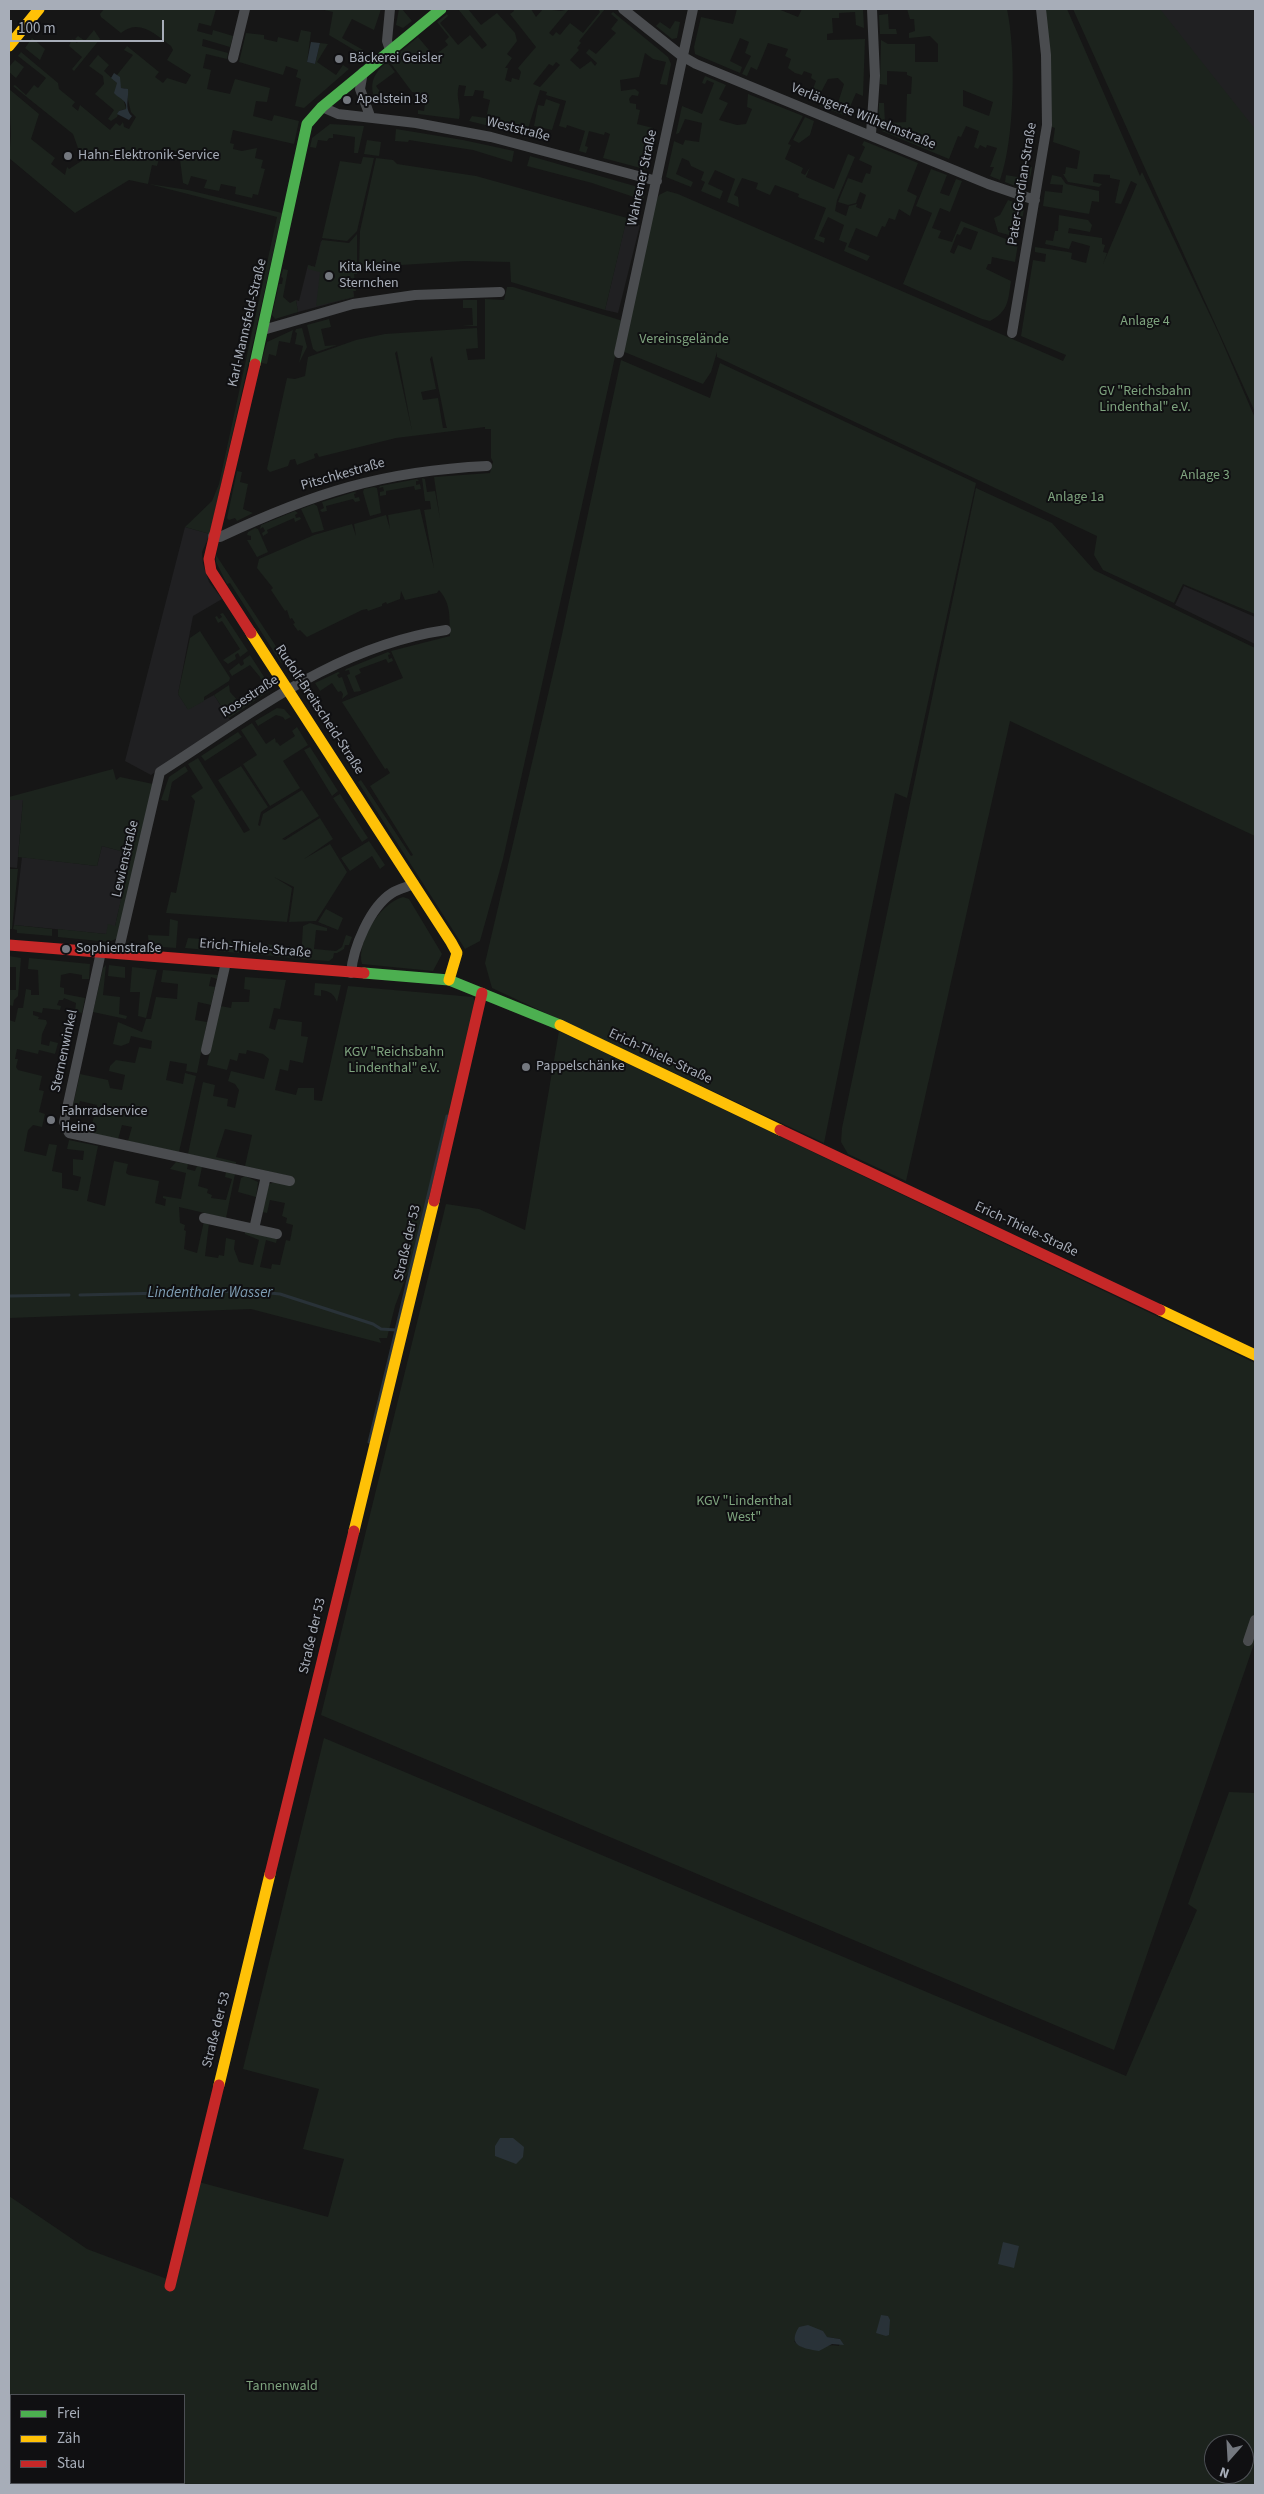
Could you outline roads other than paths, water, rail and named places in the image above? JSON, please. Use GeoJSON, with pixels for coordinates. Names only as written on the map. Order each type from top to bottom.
{"type":"FeatureCollection","features":[{"type":"Feature","properties":{"kind":"street"},"geometry":{"type":"LineString","coordinates":[[9,46],[39,9]]}},
{"type":"Feature","properties":{"kind":"street"},"geometry":{"type":"LineString","coordinates":[[233,58],[245,9]]}},
{"type":"Feature","properties":{"kind":"street"},"geometry":{"type":"LineString","coordinates":[[390,9],[387,41],[390,50]]}},
{"type":"Feature","properties":{"kind":"street","name":"Karl-Mannsfeld-Straße"},"geometry":{"type":"LineString","coordinates":[[210,550],[262,330],[307,124],[322,108],[363,72],[441,9]]}},
{"type":"Feature","properties":{"kind":"street","name":"Verlängerte Wilhelmstraße"},"geometry":{"type":"LineString","coordinates":[[623,9],[682,56],[696,64],[871,134],[988,184],[1035,200]]}},
{"type":"Feature","properties":{"kind":"street","name":"Wahrener Straße"},"geometry":{"type":"LineString","coordinates":[[618,354],[657,182],[693,9]]}},
{"type":"Feature","properties":{"kind":"street"},"geometry":{"type":"LineString","coordinates":[[871,134],[875,76],[872,9]]}},
{"type":"Feature","properties":{"kind":"street","name":"Pater-Gordian-Straße"},"geometry":{"type":"LineString","coordinates":[[1012,333],[1047,125],[1046,55],[1040,9]]}},
{"type":"Feature","properties":{"kind":"street"},"geometry":{"type":"LineString","coordinates":[[363,72],[360,89],[370,116]]}},
{"type":"Feature","properties":{"kind":"street","name":"Weststraße"},"geometry":{"type":"LineString","coordinates":[[322,108],[338,114],[370,116],[491,137],[657,182]]}},
{"type":"Feature","properties":{"kind":"street"},"geometry":{"type":"LineString","coordinates":[[262,330],[353,304],[416,295],[500,292]]}},
{"type":"Feature","properties":{"kind":"street","name":"Pitschkestraße"},"geometry":{"type":"LineString","coordinates":[[213,536],[220,537],[281,508],[368,481],[434,470],[487,466]]}},
{"type":"Feature","properties":{"kind":"street","name":"Rudolf-Breitscheid-Straße"},"geometry":{"type":"LineString","coordinates":[[210,550],[209,562],[212,571],[457,953],[449,980]]}},
{"type":"Feature","properties":{"kind":"street","name":"Rosestraße"},"geometry":{"type":"LineString","coordinates":[[160,772],[288,689],[344,660],[408,638],[446,630]]}},
{"type":"Feature","properties":{"kind":"street","name":"Lewienstraße"},"geometry":{"type":"LineString","coordinates":[[118,954],[160,772]]}},
{"type":"Feature","properties":{"kind":"street"},"geometry":{"type":"LineString","coordinates":[[351,973],[358,943],[376,909],[391,894],[414,884]]}},
{"type":"Feature","properties":{"kind":"street","name":"Erich-Thiele-Straße"},"geometry":{"type":"LineString","coordinates":[[9,945],[449,980],[561,1026],[1255,1355]]}},
{"type":"Feature","properties":{"kind":"street","name":"Sternenwinkel"},"geometry":{"type":"LineString","coordinates":[[101,952],[64,1122],[69,1133],[290,1181]]}},
{"type":"Feature","properties":{"kind":"street"},"geometry":{"type":"LineString","coordinates":[[206,1050],[226,962]]}},
{"type":"Feature","properties":{"kind":"street","name":"Straße der 53"},"geometry":{"type":"LineString","coordinates":[[170,2286],[344,1570],[404,1332],[482,993]]}},
{"type":"Feature","properties":{"kind":"street"},"geometry":{"type":"LineString","coordinates":[[254,1229],[266,1176]]}},
{"type":"Feature","properties":{"kind":"street"},"geometry":{"type":"LineString","coordinates":[[204,1218],[277,1234]]}},
{"type":"Feature","properties":{"kind":"street"},"geometry":{"type":"LineString","coordinates":[[1248,1641],[1255,1620]]}},
{"type":"Feature","properties":{"kind":"waterway"},"geometry":{"type":"LineString","coordinates":[[396,1330],[447,1116]]}},
{"type":"Feature","properties":{"kind":"waterway","name":"Lindenthaler Wasser"},"geometry":{"type":"LineString","coordinates":[[80,1295],[250,1291],[280,1294],[373,1324],[381,1329],[396,1330],[369,1442]]}},
{"type":"Feature","properties":{"kind":"waterway","name":"Lindenthaler Wasser"},"geometry":{"type":"LineString","coordinates":[[9,1296],[69,1295]]}},
{"type":"Feature","properties":{"kind":"place","name":"Bäckerei Geisler"},"geometry":{"type":"Point","coordinates":[339,59]}},
{"type":"Feature","properties":{"kind":"place","name":"Apelstein 18"},"geometry":{"type":"Point","coordinates":[347,100]}},
{"type":"Feature","properties":{"kind":"place","name":"Hahn-Elektronik-Service"},"geometry":{"type":"Point","coordinates":[68,156]}},
{"type":"Feature","properties":{"kind":"place","name":"Kita kleine Sternchen"},"geometry":{"type":"Point","coordinates":[329,276]}},
{"type":"Feature","properties":{"kind":"place","name":"Sophienstraße"},"geometry":{"type":"Point","coordinates":[66,949]}},
{"type":"Feature","properties":{"kind":"place","name":"Pappelschänke"},"geometry":{"type":"Point","coordinates":[526,1067]}},
{"type":"Feature","properties":{"kind":"place","name":"Fahrradservice Heine"},"geometry":{"type":"Point","coordinates":[51,1120]}},
{"type":"Feature","properties":{"kind":"park label","name":"Anlage 4"},"geometry":{"type":"Point","coordinates":[1145,322]}},
{"type":"Feature","properties":{"kind":"park label","name":"Vereinsgelände"},"geometry":{"type":"Point","coordinates":[684,340]}},
{"type":"Feature","properties":{"kind":"park label","name":"GV \"Reichsbahn Lindenthal\" e.V."},"geometry":{"type":"Point","coordinates":[1145,400]}},
{"type":"Feature","properties":{"kind":"park label","name":"Anlage 3"},"geometry":{"type":"Point","coordinates":[1205,476]}},
{"type":"Feature","properties":{"kind":"park label","name":"Anlage 1a"},"geometry":{"type":"Point","coordinates":[1076,498]}},
{"type":"Feature","properties":{"kind":"park label","name":"KGV \"Reichsbahn Lindenthal\" e.V."},"geometry":{"type":"Point","coordinates":[394,1062]}},
{"type":"Feature","properties":{"kind":"park label","name":"KGV \"Lindenthal West\""},"geometry":{"type":"Point","coordinates":[744,1510]}},
{"type":"Feature","properties":{"kind":"park label","name":"Tannenwald"},"geometry":{"type":"Point","coordinates":[282,2387]}}]}
